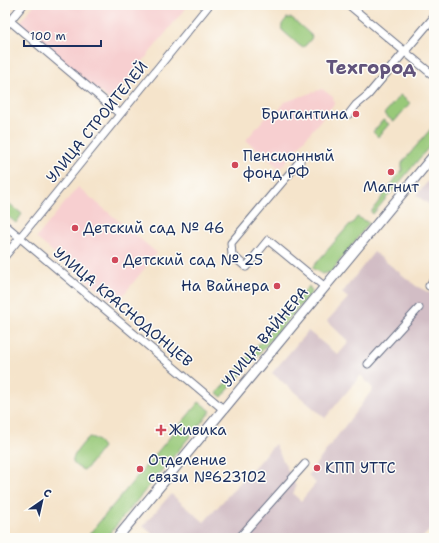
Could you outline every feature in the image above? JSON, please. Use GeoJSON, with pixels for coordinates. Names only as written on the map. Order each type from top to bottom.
{"type":"FeatureCollection","features":[{"type":"Feature","properties":{"kind":"main road","name":"УЛИЦА ВАЙНЕРА"},"geometry":{"type":"LineString","coordinates":[[117,538],[434,155]]}},
{"type":"Feature","properties":{"kind":"street"},"geometry":{"type":"LineString","coordinates":[[23,5],[7,24],[120,114]]}},
{"type":"Feature","properties":{"kind":"street","name":"УЛИЦА СТРОИТЕЛЕЙ"},"geometry":{"type":"LineString","coordinates":[[5,256],[209,5]]}},
{"type":"Feature","properties":{"kind":"street"},"geometry":{"type":"LineString","coordinates":[[349,5],[434,76]]}},
{"type":"Feature","properties":{"kind":"street"},"geometry":{"type":"LineString","coordinates":[[348,114],[368,95],[434,18]]}},
{"type":"Feature","properties":{"kind":"street"},"geometry":{"type":"LineString","coordinates":[[300,161],[232,243],[232,255],[246,267],[268,240],[325,286]]}},
{"type":"Feature","properties":{"kind":"street","name":"УЛИЦА КРАСНОДОНЦЕВ"},"geometry":{"type":"LineString","coordinates":[[5,225],[223,409]]}},
{"type":"Feature","properties":{"kind":"street"},"geometry":{"type":"LineString","coordinates":[[429,286],[434,280]]}},
{"type":"Feature","properties":{"kind":"street"},"geometry":{"type":"LineString","coordinates":[[368,364],[419,308]]}},
{"type":"Feature","properties":{"kind":"street"},"geometry":{"type":"LineString","coordinates":[[239,538],[305,464]]}},
{"type":"Feature","properties":{"kind":"shaded area"},"geometry":{"type":"Polygon","coordinates":[[[34,5],[188,5],[111,101],[18,25],[34,5]]]}},
{"type":"Feature","properties":{"kind":"shaded area"},"geometry":{"type":"Polygon","coordinates":[[[322,89],[333,97],[334,104],[280,169],[246,140],[270,112],[274,116],[285,102],[322,89]]]}},
{"type":"Feature","properties":{"kind":"shaded area"},"geometry":{"type":"Polygon","coordinates":[[[433,176],[434,177],[434,208],[416,195],[433,176]]]}},
{"type":"Feature","properties":{"kind":"shaded area"},"geometry":{"type":"Polygon","coordinates":[[[78,187],[157,253],[116,304],[36,238],[78,187]]]}},
{"type":"Feature","properties":{"kind":"shaded area"},"geometry":{"type":"Polygon","coordinates":[[[374,252],[416,286],[434,295],[434,526],[422,538],[157,538],[143,526],[171,494],[204,522],[275,444],[296,487],[293,494],[301,501],[316,483],[308,476],[373,389],[361,375],[325,418],[272,373],[308,331],[338,355],[349,342],[327,321],[348,298],[342,293],[374,252]]]}},
{"type":"Feature","properties":{"kind":"green space"},"geometry":{"type":"Polygon","coordinates":[[[287,18],[292,18],[312,36],[305,46],[300,46],[282,30],[282,25],[287,18]]]}},
{"type":"Feature","properties":{"kind":"green space"},"geometry":{"type":"Polygon","coordinates":[[[400,95],[410,103],[394,122],[384,114],[400,95]]]}},
{"type":"Feature","properties":{"kind":"green space"},"geometry":{"type":"Polygon","coordinates":[[[383,120],[389,124],[378,137],[373,132],[383,120]]]}},
{"type":"Feature","properties":{"kind":"green space"},"geometry":{"type":"Polygon","coordinates":[[[434,125],[434,141],[373,214],[371,212],[402,170],[402,163],[434,125]]]}},
{"type":"Feature","properties":{"kind":"green space"},"geometry":{"type":"Polygon","coordinates":[[[5,200],[22,214],[16,223],[5,214],[5,200]]]}},
{"type":"Feature","properties":{"kind":"green space"},"geometry":{"type":"Polygon","coordinates":[[[357,217],[369,223],[331,272],[322,274],[312,268],[350,224],[352,224],[357,217]]]}},
{"type":"Feature","properties":{"kind":"green space"},"geometry":{"type":"Polygon","coordinates":[[[309,286],[312,292],[222,397],[217,393],[309,286]]]}},
{"type":"Feature","properties":{"kind":"green space"},"geometry":{"type":"Polygon","coordinates":[[[199,402],[211,411],[110,533],[105,538],[86,538],[199,402]]]}},
{"type":"Feature","properties":{"kind":"green space"},"geometry":{"type":"Polygon","coordinates":[[[89,437],[97,440],[103,447],[87,468],[83,470],[75,465],[73,459],[89,437]]]}},
{"type":"Feature","properties":{"kind":"railway"},"geometry":{"type":"LineString","coordinates":[[426,538],[434,530]]}},
{"type":"Feature","properties":{"kind":"place","name":"Бригантина"},"geometry":{"type":"Point","coordinates":[356,114]}},
{"type":"Feature","properties":{"kind":"place","name":"Пенсионный фонд РФ"},"geometry":{"type":"Point","coordinates":[235,165]}},
{"type":"Feature","properties":{"kind":"place","name":"Магнит"},"geometry":{"type":"Point","coordinates":[391,172]}},
{"type":"Feature","properties":{"kind":"place","name":"Детский сад № 46"},"geometry":{"type":"Point","coordinates":[75,228]}},
{"type":"Feature","properties":{"kind":"place","name":"Детский сад № 25"},"geometry":{"type":"Point","coordinates":[115,260]}},
{"type":"Feature","properties":{"kind":"place","name":"На Вайнера"},"geometry":{"type":"Point","coordinates":[277,286]}},
{"type":"Feature","properties":{"kind":"place","name":"Живика"},"geometry":{"type":"Point","coordinates":[161,430]}},
{"type":"Feature","properties":{"kind":"place","name":"КПП УТТС"},"geometry":{"type":"Point","coordinates":[317,468]}},
{"type":"Feature","properties":{"kind":"place","name":"Отделение связи №623102"},"geometry":{"type":"Point","coordinates":[140,469]}},
{"type":"Feature","properties":{"kind":"district","name":"Техгород"},"geometry":{"type":"Point","coordinates":[371,67]}}]}
